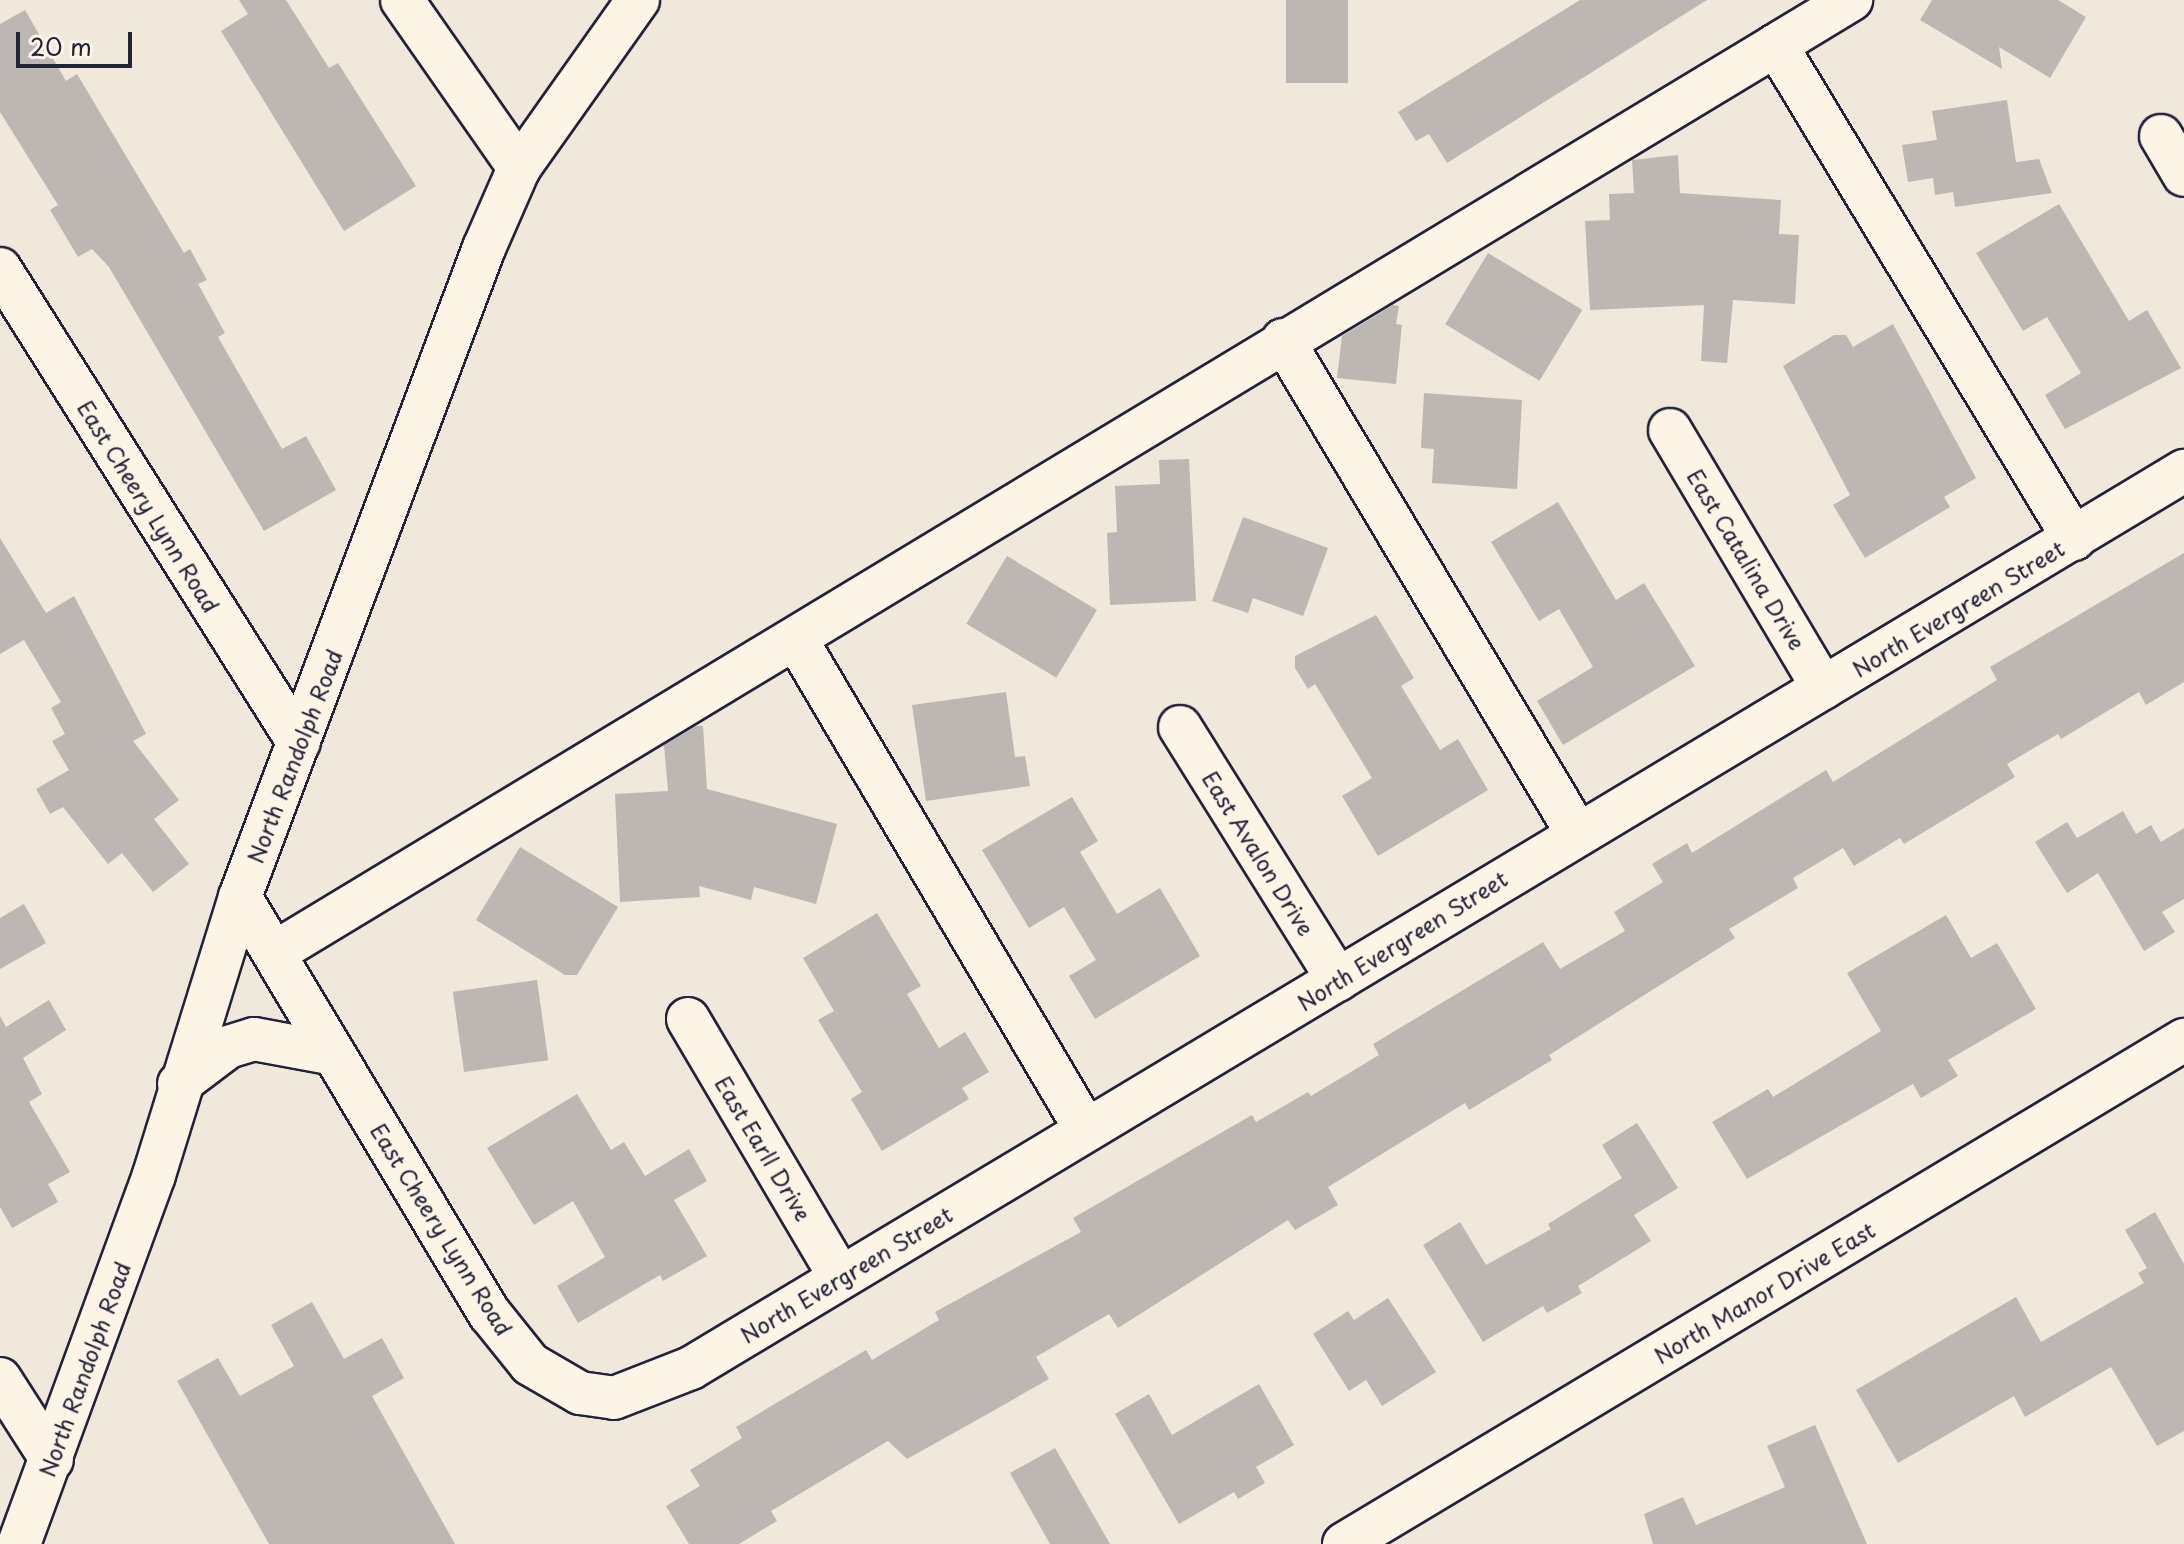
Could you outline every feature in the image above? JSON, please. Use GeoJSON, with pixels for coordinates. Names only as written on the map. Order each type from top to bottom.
{"type":"FeatureCollection","features":[{"type":"Feature","properties":{"kind":"street"},"geometry":{"type":"LineString","coordinates":[[402,0],[519,168]]}},
{"type":"Feature","properties":{"kind":"street","name":"North Randolph Road"},"geometry":{"type":"LineString","coordinates":[[19,1544],[154,1175],[179,1084],[240,897],[519,168],[638,0]]}},
{"type":"Feature","properties":{"kind":"street"},"geometry":{"type":"LineString","coordinates":[[274,953],[796,639],[1283,340],[1851,0]]}},
{"type":"Feature","properties":{"kind":"street"},"geometry":{"type":"LineString","coordinates":[[1776,45],[2074,539]]}},
{"type":"Feature","properties":{"kind":"street"},"geometry":{"type":"LineString","coordinates":[[2161,136],[2184,175]]}},
{"type":"Feature","properties":{"kind":"street","name":"East Cheery Lynn Road"},"geometry":{"type":"LineString","coordinates":[[0,269],[299,743]]}},
{"type":"Feature","properties":{"kind":"street"},"geometry":{"type":"LineString","coordinates":[[1283,340],[1577,833]]}},
{"type":"Feature","properties":{"kind":"street","name":"East Catalina Drive"},"geometry":{"type":"LineString","coordinates":[[1670,430],[1823,688]]}},
{"type":"Feature","properties":{"kind":"street","name":"North Evergreen Street"},"geometry":{"type":"LineString","coordinates":[[614,1398],[691,1368],[2184,471]]}},
{"type":"Feature","properties":{"kind":"street"},"geometry":{"type":"LineString","coordinates":[[796,639],[1086,1130]]}},
{"type":"Feature","properties":{"kind":"street","name":"East Avalon Drive"},"geometry":{"type":"LineString","coordinates":[[1180,727],[1338,980]]}},
{"type":"Feature","properties":{"kind":"street","name":"East Cheery Lynn Road"},"geometry":{"type":"LineString","coordinates":[[240,897],[490,1314],[530,1364],[580,1393],[614,1398]]}},
{"type":"Feature","properties":{"kind":"street","name":"East Earll Drive"},"geometry":{"type":"LineString","coordinates":[[688,1019],[840,1277]]}},
{"type":"Feature","properties":{"kind":"street"},"geometry":{"type":"LineString","coordinates":[[179,1084],[228,1047],[254,1039],[334,1054]]}},
{"type":"Feature","properties":{"kind":"street","name":"North Manor Drive East"},"geometry":{"type":"LineString","coordinates":[[1344,1544],[2184,1040]]}},
{"type":"Feature","properties":{"kind":"street"},"geometry":{"type":"LineString","coordinates":[[0,1379],[52,1460]]}},
{"type":"Feature","properties":{"kind":"building"},"geometry":{"type":"Polygon","coordinates":[[[239,0],[286,0],[329,68],[338,63],[416,186],[344,231],[221,31],[248,14],[239,0]]]}},
{"type":"Feature","properties":{"kind":"building"},"geometry":{"type":"Polygon","coordinates":[[[1286,0],[1348,0],[1348,83],[1286,83],[1286,0]]]}},
{"type":"Feature","properties":{"kind":"building"},"geometry":{"type":"Polygon","coordinates":[[[1580,0],[1707,0],[1447,163],[1429,134],[1416,141],[1398,112],[1580,0]]]}},
{"type":"Feature","properties":{"kind":"building"},"geometry":{"type":"Polygon","coordinates":[[[1932,0],[2058,0],[2086,17],[2050,78],[1999,47],[2002,69],[1920,20],[1932,0]]]}},
{"type":"Feature","properties":{"kind":"building"},"geometry":{"type":"Polygon","coordinates":[[[25,10],[66,81],[77,74],[184,253],[190,249],[207,280],[198,284],[225,333],[218,337],[282,449],[306,436],[336,490],[264,531],[109,267],[92,249],[78,257],[50,210],[58,205],[0,112],[0,24],[25,10]]]}},
{"type":"Feature","properties":{"kind":"building"},"geometry":{"type":"Polygon","coordinates":[[[2007,100],[2016,162],[2039,159],[2052,193],[1955,207],[1953,192],[1935,195],[1933,178],[1908,182],[1902,145],[1937,140],[1932,111],[2007,100]]]}},
{"type":"Feature","properties":{"kind":"building"},"geometry":{"type":"Polygon","coordinates":[[[1678,155],[1680,193],[1781,200],[1779,234],[1799,235],[1795,304],[1733,300],[1727,363],[1701,361],[1704,305],[1590,310],[1585,221],[1610,220],[1609,194],[1634,193],[1632,160],[1678,155]]]}},
{"type":"Feature","properties":{"kind":"building"},"geometry":{"type":"Polygon","coordinates":[[[2059,204],[2129,321],[2147,310],[2181,368],[2065,429],[2045,395],[2081,373],[2047,317],[2023,331],[1976,253],[2059,204]]]}},
{"type":"Feature","properties":{"kind":"building"},"geometry":{"type":"Polygon","coordinates":[[[1488,253],[1582,310],[1540,381],[1445,324],[1488,253]]]}},
{"type":"Feature","properties":{"kind":"building"},"geometry":{"type":"Polygon","coordinates":[[[1393,305],[1399,306],[1396,324],[1402,325],[1396,384],[1337,378],[1342,336],[1393,305]]]}},
{"type":"Feature","properties":{"kind":"building"},"geometry":{"type":"Polygon","coordinates":[[[1893,324],[1976,478],[1944,497],[1950,507],[1865,558],[1833,505],[1850,495],[1783,366],[1834,335],[1846,335],[1853,347],[1893,324]]]}},
{"type":"Feature","properties":{"kind":"building"},"geometry":{"type":"Polygon","coordinates":[[[1424,393],[1522,400],[1517,489],[1432,483],[1434,449],[1421,448],[1424,393]]]}},
{"type":"Feature","properties":{"kind":"building"},"geometry":{"type":"Polygon","coordinates":[[[1189,459],[1196,601],[1110,605],[1107,533],[1117,532],[1115,486],[1160,484],[1159,460],[1189,459]]]}},
{"type":"Feature","properties":{"kind":"building"},"geometry":{"type":"Polygon","coordinates":[[[1558,502],[1616,600],[1644,583],[1695,666],[1563,745],[1537,701],[1593,667],[1559,609],[1539,621],[1491,542],[1558,502]]]}},
{"type":"Feature","properties":{"kind":"building"},"geometry":{"type":"Polygon","coordinates":[[[1243,517],[1328,548],[1303,616],[1253,598],[1248,613],[1212,601],[1243,517]]]}},
{"type":"Feature","properties":{"kind":"building"},"geometry":{"type":"Polygon","coordinates":[[[0,538],[46,613],[74,596],[146,734],[133,741],[179,800],[154,819],[189,864],[153,892],[122,853],[108,864],[63,807],[50,814],[36,789],[69,770],[52,741],[65,734],[51,708],[61,702],[24,640],[0,654],[0,538]]]}},
{"type":"Feature","properties":{"kind":"building"},"geometry":{"type":"Polygon","coordinates":[[[2184,553],[2184,682],[2146,705],[2139,692],[2061,739],[2058,734],[2007,764],[2015,777],[1904,844],[1900,838],[1854,866],[1843,848],[1793,878],[1798,888],[1729,929],[1735,938],[1549,1055],[1552,1060],[1469,1110],[1465,1103],[1328,1187],[1338,1205],[1295,1230],[1288,1220],[1118,1328],[1109,1314],[1036,1357],[1049,1379],[907,1459],[888,1441],[771,1511],[777,1521],[739,1544],[689,1544],[666,1506],[700,1486],[690,1470],[742,1438],[736,1427],[866,1350],[872,1360],[939,1320],[935,1312],[1081,1232],[1073,1218],[1252,1115],[1256,1122],[1308,1092],[1311,1096],[1379,1055],[1373,1044],[1543,942],[1560,969],[1625,931],[1614,912],[1663,882],[1652,864],[1687,843],[1692,853],[1826,770],[1833,782],[1997,680],[1990,667],[2184,553]]]}},
{"type":"Feature","properties":{"kind":"building"},"geometry":{"type":"Polygon","coordinates":[[[1007,556],[1097,610],[1056,678],[966,624],[1007,556]]]}},
{"type":"Feature","properties":{"kind":"building"},"geometry":{"type":"Polygon","coordinates":[[[1376,615],[1414,678],[1401,686],[1440,750],[1458,739],[1488,790],[1378,856],[1342,796],[1372,778],[1315,684],[1308,689],[1295,668],[1295,656],[1376,615]]]}},
{"type":"Feature","properties":{"kind":"building"},"geometry":{"type":"Polygon","coordinates":[[[1006,692],[1015,757],[1025,756],[1030,786],[926,801],[912,705],[1006,692]]]}},
{"type":"Feature","properties":{"kind":"building"},"geometry":{"type":"Polygon","coordinates":[[[696,726],[703,726],[707,789],[837,824],[816,904],[754,887],[751,900],[699,886],[700,897],[620,902],[615,794],[668,791],[664,745],[696,726]]]}},
{"type":"Feature","properties":{"kind":"building"},"geometry":{"type":"Polygon","coordinates":[[[1072,797],[1098,841],[1080,852],[1117,914],[1160,888],[1200,956],[1095,1019],[1069,976],[1096,960],[1064,907],[1029,928],[982,850],[1072,797]]]}},
{"type":"Feature","properties":{"kind":"building"},"geometry":{"type":"Polygon","coordinates":[[[2123,811],[2136,834],[2151,825],[2161,842],[2184,828],[2184,899],[2162,912],[2175,932],[2144,951],[2098,873],[2067,893],[2035,842],[2067,822],[2077,838],[2123,811]]]}},
{"type":"Feature","properties":{"kind":"building"},"geometry":{"type":"Polygon","coordinates":[[[520,847],[618,907],[577,975],[565,975],[476,920],[520,847]]]}},
{"type":"Feature","properties":{"kind":"building"},"geometry":{"type":"Polygon","coordinates":[[[24,904],[46,943],[0,969],[0,918],[24,904]]]}},
{"type":"Feature","properties":{"kind":"building"},"geometry":{"type":"Polygon","coordinates":[[[877,913],[921,986],[907,994],[939,1048],[965,1032],[989,1072],[962,1088],[969,1099],[882,1151],[851,1099],[862,1092],[818,1020],[834,1011],[803,958],[877,913]]]}},
{"type":"Feature","properties":{"kind":"building"},"geometry":{"type":"Polygon","coordinates":[[[1946,915],[1971,958],[1997,943],[2036,1009],[1948,1060],[1958,1076],[1921,1098],[1913,1084],[1747,1179],[1712,1122],[1768,1089],[1773,1097],[1881,1031],[1847,973],[1946,915]]]}},
{"type":"Feature","properties":{"kind":"building"},"geometry":{"type":"Polygon","coordinates":[[[537,980],[548,1060],[464,1072],[453,992],[537,980]]]}},
{"type":"Feature","properties":{"kind":"building"},"geometry":{"type":"Polygon","coordinates":[[[49,1000],[66,1030],[23,1058],[42,1094],[29,1102],[70,1172],[48,1184],[58,1202],[12,1228],[0,1207],[0,1016],[6,1027],[49,1000]]]}},
{"type":"Feature","properties":{"kind":"building"},"geometry":{"type":"Polygon","coordinates":[[[577,1094],[611,1150],[624,1142],[645,1176],[689,1149],[707,1181],[674,1200],[707,1256],[663,1281],[660,1275],[578,1323],[557,1286],[605,1257],[573,1201],[534,1225],[487,1148],[577,1094]]]}},
{"type":"Feature","properties":{"kind":"building"},"geometry":{"type":"Polygon","coordinates":[[[1637,1123],[1678,1188],[1634,1215],[1651,1241],[1578,1286],[1582,1293],[1547,1313],[1543,1306],[1483,1342],[1423,1245],[1460,1222],[1486,1265],[1551,1229],[1548,1224],[1622,1178],[1602,1145],[1637,1123]]]}},
{"type":"Feature","properties":{"kind":"building"},"geometry":{"type":"Polygon","coordinates":[[[2155,1212],[2184,1264],[2184,1431],[2157,1446],[2111,1367],[2025,1417],[2014,1396],[1898,1463],[1856,1390],[2016,1297],[2041,1342],[2144,1283],[2138,1273],[2147,1268],[2125,1230],[2155,1212]]]}},
{"type":"Feature","properties":{"kind":"building"},"geometry":{"type":"Polygon","coordinates":[[[1388,1298],[1436,1372],[1382,1406],[1366,1380],[1349,1391],[1313,1334],[1348,1311],[1354,1320],[1388,1298]]]}},
{"type":"Feature","properties":{"kind":"building"},"geometry":{"type":"Polygon","coordinates":[[[312,1302],[344,1359],[382,1338],[404,1378],[372,1396],[455,1544],[269,1544],[177,1381],[218,1358],[240,1396],[294,1366],[271,1325],[312,1302]]]}},
{"type":"Feature","properties":{"kind":"building"},"geometry":{"type":"Polygon","coordinates":[[[1259,1384],[1294,1445],[1256,1467],[1265,1483],[1238,1499],[1234,1492],[1179,1524],[1115,1414],[1149,1394],[1172,1435],[1259,1384]]]}},
{"type":"Feature","properties":{"kind":"building"},"geometry":{"type":"Polygon","coordinates":[[[1815,1425],[1867,1544],[1653,1544],[1644,1514],[1683,1497],[1696,1525],[1785,1487],[1767,1446],[1815,1425]]]}},
{"type":"Feature","properties":{"kind":"building"},"geometry":{"type":"Polygon","coordinates":[[[1055,1448],[1110,1544],[1050,1544],[1010,1473],[1055,1448]]]}}]}
